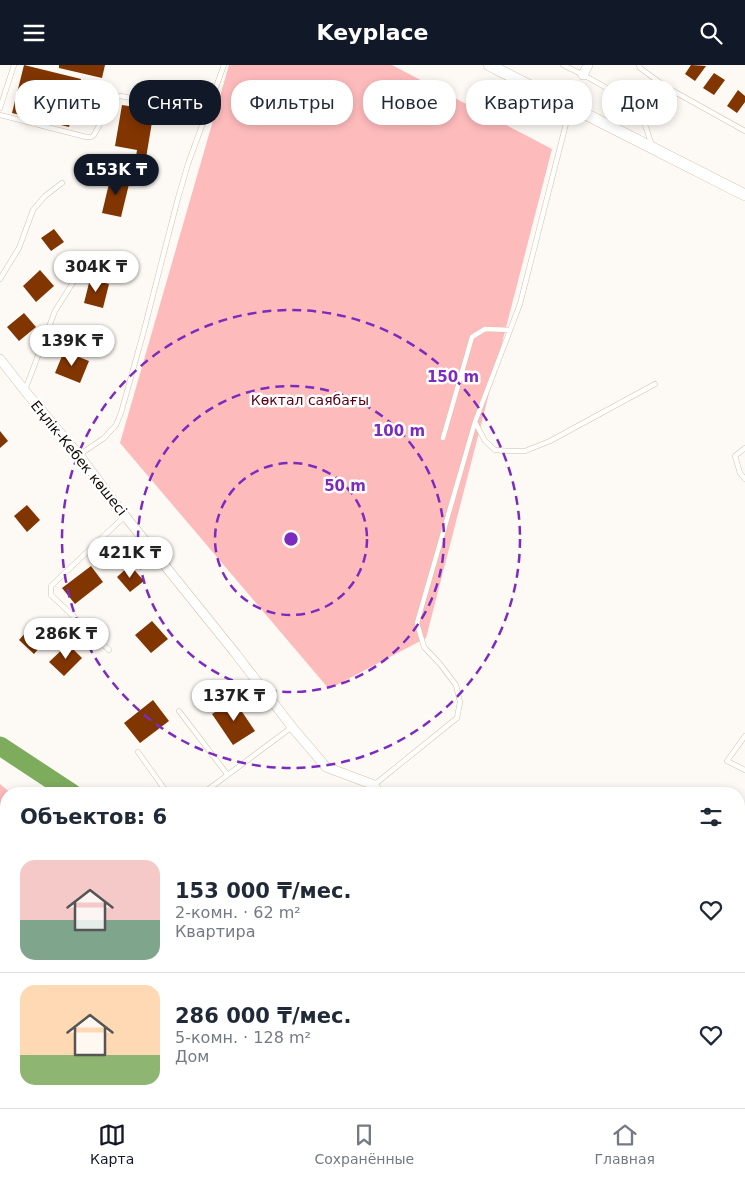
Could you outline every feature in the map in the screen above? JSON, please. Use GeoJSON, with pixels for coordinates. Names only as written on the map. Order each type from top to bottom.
{"type":"FeatureCollection","features":[{"type":"Feature","properties":{"kind":"street"},"geometry":{"type":"LineString","coordinates":[[489,65],[518,80]]}},
{"type":"Feature","properties":{"kind":"street"},"geometry":{"type":"LineString","coordinates":[[583,75],[588,65]]}},
{"type":"Feature","properties":{"kind":"street"},"geometry":{"type":"LineString","coordinates":[[592,118],[745,195]]}},
{"type":"Feature","properties":{"kind":"street","name":"Еңлік-Кебек көшесі"},"geometry":{"type":"LineString","coordinates":[[0,359],[79,455],[292,727],[326,767],[374,785]]}},
{"type":"Feature","properties":{"kind":"lane"},"geometry":{"type":"LineString","coordinates":[[0,108],[14,65]]}},
{"type":"Feature","properties":{"kind":"lane"},"geometry":{"type":"LineString","coordinates":[[218,80],[224,65]]}},
{"type":"Feature","properties":{"kind":"lane"},"geometry":{"type":"LineString","coordinates":[[563,65],[583,75],[631,105],[641,116],[652,147]]}},
{"type":"Feature","properties":{"kind":"lane"},"geometry":{"type":"LineString","coordinates":[[639,65],[640,68],[666,87],[745,131]]}},
{"type":"Feature","properties":{"kind":"lane"},"geometry":{"type":"LineString","coordinates":[[0,115],[91,137],[94,135],[114,98],[121,96],[129,98]]}},
{"type":"Feature","properties":{"kind":"lane"},"geometry":{"type":"LineString","coordinates":[[79,455],[104,438],[116,425],[121,413],[178,198],[202,125]]}},
{"type":"Feature","properties":{"kind":"lane"},"geometry":{"type":"LineString","coordinates":[[374,785],[457,718],[460,702],[456,685],[424,647],[417,623],[475,422],[520,304],[565,125]]}},
{"type":"Feature","properties":{"kind":"lane"},"geometry":{"type":"LineString","coordinates":[[0,279],[19,248],[33,210],[45,196],[62,183]]}},
{"type":"Feature","properties":{"kind":"lane"},"geometry":{"type":"LineString","coordinates":[[25,391],[55,311],[89,257]]}},
{"type":"Feature","properties":{"kind":"lane"},"geometry":{"type":"LineString","coordinates":[[443,438],[472,337],[485,329],[510,331]]}},
{"type":"Feature","properties":{"kind":"lane"},"geometry":{"type":"LineString","coordinates":[[475,422],[485,441],[495,450],[525,451],[550,441],[655,384]]}},
{"type":"Feature","properties":{"kind":"lane"},"geometry":{"type":"LineString","coordinates":[[745,448],[735,456],[740,473],[745,479]]}},
{"type":"Feature","properties":{"kind":"lane"},"geometry":{"type":"LineString","coordinates":[[109,650],[51,595],[51,586],[125,516]]}},
{"type":"Feature","properties":{"kind":"lane"},"geometry":{"type":"LineString","coordinates":[[178,711],[227,774]]}},
{"type":"Feature","properties":{"kind":"lane"},"geometry":{"type":"LineString","coordinates":[[211,787],[292,727]]}},
{"type":"Feature","properties":{"kind":"lane"},"geometry":{"type":"LineString","coordinates":[[745,736],[727,761],[745,770]]}},
{"type":"Feature","properties":{"kind":"lane"},"geometry":{"type":"LineString","coordinates":[[138,752],[163,787]]}},
{"type":"Feature","properties":{"kind":"green space","name":"Көктал саябағы"},"geometry":{"type":"Polygon","coordinates":[[[229,65],[392,65],[421,80],[363,80],[363,125],[456,125],[456,99],[466,104],[466,125],[506,125],[552,149],[426,638],[329,689],[120,443],[212,125],[221,125],[221,93],[229,65]]]}},
{"type":"Feature","properties":{"kind":"building"},"geometry":{"type":"Polygon","coordinates":[[[24,65],[81,79],[81,80],[20,80],[24,65]]]}},
{"type":"Feature","properties":{"kind":"building"},"geometry":{"type":"Polygon","coordinates":[[[59,65],[105,65],[102,78],[59,68],[59,65]]]}},
{"type":"Feature","properties":{"kind":"building"},"geometry":{"type":"Polygon","coordinates":[[[691,65],[706,66],[695,81],[685,74],[691,65]]]}},
{"type":"Feature","properties":{"kind":"building"},"geometry":{"type":"Polygon","coordinates":[[[714,73],[725,80],[714,95],[703,88],[714,73]]]}},
{"type":"Feature","properties":{"kind":"building"},"geometry":{"type":"Polygon","coordinates":[[[738,90],[745,96],[745,102],[737,113],[727,106],[738,90]]]}},
{"type":"Feature","properties":{"kind":"building"},"geometry":{"type":"Polygon","coordinates":[[[15,101],[15,114],[12,113],[15,101]]]}},
{"type":"Feature","properties":{"kind":"building"},"geometry":{"type":"Polygon","coordinates":[[[122,105],[129,106],[129,125],[152,125],[144,170],[134,169],[137,150],[115,146],[122,105]]]}},
{"type":"Feature","properties":{"kind":"building"},"geometry":{"type":"Polygon","coordinates":[[[111,175],[130,180],[121,217],[102,213],[111,175]]]}},
{"type":"Feature","properties":{"kind":"building"},"geometry":{"type":"Polygon","coordinates":[[[54,229],[64,242],[51,251],[41,238],[54,229]]]}},
{"type":"Feature","properties":{"kind":"building"},"geometry":{"type":"Polygon","coordinates":[[[40,270],[54,286],[36,302],[23,286],[40,270]]]}},
{"type":"Feature","properties":{"kind":"building"},"geometry":{"type":"Polygon","coordinates":[[[90,279],[109,284],[103,308],[84,303],[90,279]]]}},
{"type":"Feature","properties":{"kind":"building"},"geometry":{"type":"Polygon","coordinates":[[[24,313],[36,327],[19,341],[7,327],[24,313]]]}},
{"type":"Feature","properties":{"kind":"building"},"geometry":{"type":"Polygon","coordinates":[[[64,351],[89,361],[80,383],[55,373],[64,351]]]}},
{"type":"Feature","properties":{"kind":"building"},"geometry":{"type":"Polygon","coordinates":[[[0,431],[8,441],[0,448],[0,431]]]}},
{"type":"Feature","properties":{"kind":"building"},"geometry":{"type":"Polygon","coordinates":[[[27,505],[40,520],[27,532],[14,516],[27,505]]]}},
{"type":"Feature","properties":{"kind":"building"},"geometry":{"type":"Polygon","coordinates":[[[109,540],[122,556],[109,567],[96,552],[109,540]]]}},
{"type":"Feature","properties":{"kind":"building"},"geometry":{"type":"Polygon","coordinates":[[[130,565],[144,581],[130,592],[117,577],[130,565]]]}},
{"type":"Feature","properties":{"kind":"building"},"geometry":{"type":"Polygon","coordinates":[[[91,566],[103,582],[75,604],[62,588],[91,566]]]}},
{"type":"Feature","properties":{"kind":"building"},"geometry":{"type":"Polygon","coordinates":[[[152,621],[168,639],[151,653],[135,635],[152,621]]]}},
{"type":"Feature","properties":{"kind":"building"},"geometry":{"type":"Polygon","coordinates":[[[34,623],[49,637],[34,654],[19,640],[34,623]]]}},
{"type":"Feature","properties":{"kind":"building"},"geometry":{"type":"Polygon","coordinates":[[[68,644],[82,658],[64,676],[49,662],[68,644]]]}},
{"type":"Feature","properties":{"kind":"building"},"geometry":{"type":"Polygon","coordinates":[[[153,700],[169,721],[140,743],[124,723],[153,700]]]}},
{"type":"Feature","properties":{"kind":"building"},"geometry":{"type":"Polygon","coordinates":[[[234,700],[255,731],[233,745],[212,714],[234,700]]]}},
{"type":"Feature","properties":{"kind":"waterway"},"geometry":{"type":"LineString","coordinates":[[0,746],[62,787]]}}]}
